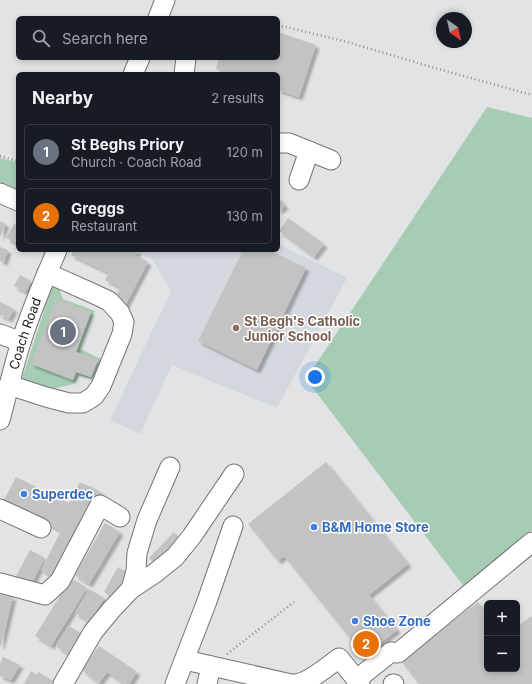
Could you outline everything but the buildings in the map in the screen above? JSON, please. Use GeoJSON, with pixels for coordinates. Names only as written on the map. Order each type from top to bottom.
{"type":"FeatureCollection","features":[{"type":"Feature","properties":{"kind":"street"},"geometry":{"type":"LineString","coordinates":[[159,16],[165,0]]}},
{"type":"Feature","properties":{"kind":"street"},"geometry":{"type":"LineString","coordinates":[[134,72],[139,60]]}},
{"type":"Feature","properties":{"kind":"street"},"geometry":{"type":"LineString","coordinates":[[184,72],[186,60]]}},
{"type":"Feature","properties":{"kind":"street"},"geometry":{"type":"LineString","coordinates":[[280,142],[289,143],[331,160]]}},
{"type":"Feature","properties":{"kind":"street"},"geometry":{"type":"LineString","coordinates":[[299,180],[309,151]]}},
{"type":"Feature","properties":{"kind":"street"},"geometry":{"type":"LineString","coordinates":[[0,193],[16,200]]}},
{"type":"Feature","properties":{"kind":"street","name":"Coach Road"},"geometry":{"type":"LineString","coordinates":[[0,420],[6,380],[56,252]]}},
{"type":"Feature","properties":{"kind":"street"},"geometry":{"type":"LineString","coordinates":[[6,380],[46,397],[69,403],[82,402],[94,396],[101,386],[122,334],[124,322],[120,313],[109,301],[92,292],[47,273]]}},
{"type":"Feature","properties":{"kind":"street"},"geometry":{"type":"LineString","coordinates":[[0,334],[21,342]]}},
{"type":"Feature","properties":{"kind":"street"},"geometry":{"type":"LineString","coordinates":[[131,589],[136,571],[137,553],[147,520],[170,468]]}},
{"type":"Feature","properties":{"kind":"street"},"geometry":{"type":"LineString","coordinates":[[63,684],[93,632],[131,589],[175,557],[192,536],[234,474]]}},
{"type":"Feature","properties":{"kind":"street"},"geometry":{"type":"LineString","coordinates":[[0,583],[45,595],[60,581],[100,505],[120,517]]}},
{"type":"Feature","properties":{"kind":"street"},"geometry":{"type":"LineString","coordinates":[[0,509],[41,528]]}},
{"type":"Feature","properties":{"kind":"street"},"geometry":{"type":"LineString","coordinates":[[175,684],[207,602],[233,526]]}},
{"type":"Feature","properties":{"kind":"street"},"geometry":{"type":"LineString","coordinates":[[306,682],[339,658],[358,682],[391,652],[398,653],[532,542]]}},
{"type":"Feature","properties":{"kind":"street"},"geometry":{"type":"LineString","coordinates":[[185,660],[209,675],[291,684]]}},
{"type":"Feature","properties":{"kind":"path"},"geometry":{"type":"LineString","coordinates":[[280,25],[347,42],[532,95]]}},
{"type":"Feature","properties":{"kind":"path"},"geometry":{"type":"LineString","coordinates":[[0,156],[16,160]]}},
{"type":"Feature","properties":{"kind":"path"},"geometry":{"type":"LineString","coordinates":[[209,675],[294,602]]}},
{"type":"Feature","properties":{"kind":"shaded area","name":"St Begh's Catholic Junior School"},"geometry":{"type":"Polygon","coordinates":[[[280,245],[347,278],[277,408],[172,365],[140,434],[110,420],[171,291],[152,259],[136,252],[280,252],[280,245]]]}},
{"type":"Feature","properties":{"kind":"green space"},"geometry":{"type":"Polygon","coordinates":[[[487,107],[532,118],[532,530],[465,588],[306,379],[487,107]]]}},
{"type":"Feature","properties":{"kind":"green space"},"geometry":{"type":"Polygon","coordinates":[[[0,158],[16,162],[16,190],[0,184],[0,158]]]}},
{"type":"Feature","properties":{"kind":"green space"},"geometry":{"type":"Polygon","coordinates":[[[55,277],[63,299],[95,311],[80,349],[101,359],[92,379],[79,376],[74,384],[16,397],[55,277]]]}},
{"type":"Feature","properties":{"kind":"place","name":"St Begh's Catholic Junior School"},"geometry":{"type":"Point","coordinates":[236,328]}},
{"type":"Feature","properties":{"kind":"place","name":"St Beghs Priory"},"geometry":{"type":"Point","coordinates":[63,332]}},
{"type":"Feature","properties":{"kind":"place","name":"Superdec"},"geometry":{"type":"Point","coordinates":[24,494]}},
{"type":"Feature","properties":{"kind":"place","name":"B&M Home Store"},"geometry":{"type":"Point","coordinates":[314,527]}},
{"type":"Feature","properties":{"kind":"place","name":"Shoe Zone"},"geometry":{"type":"Point","coordinates":[355,621]}},
{"type":"Feature","properties":{"kind":"place","name":"Greggs"},"geometry":{"type":"Point","coordinates":[366,644]}}]}
